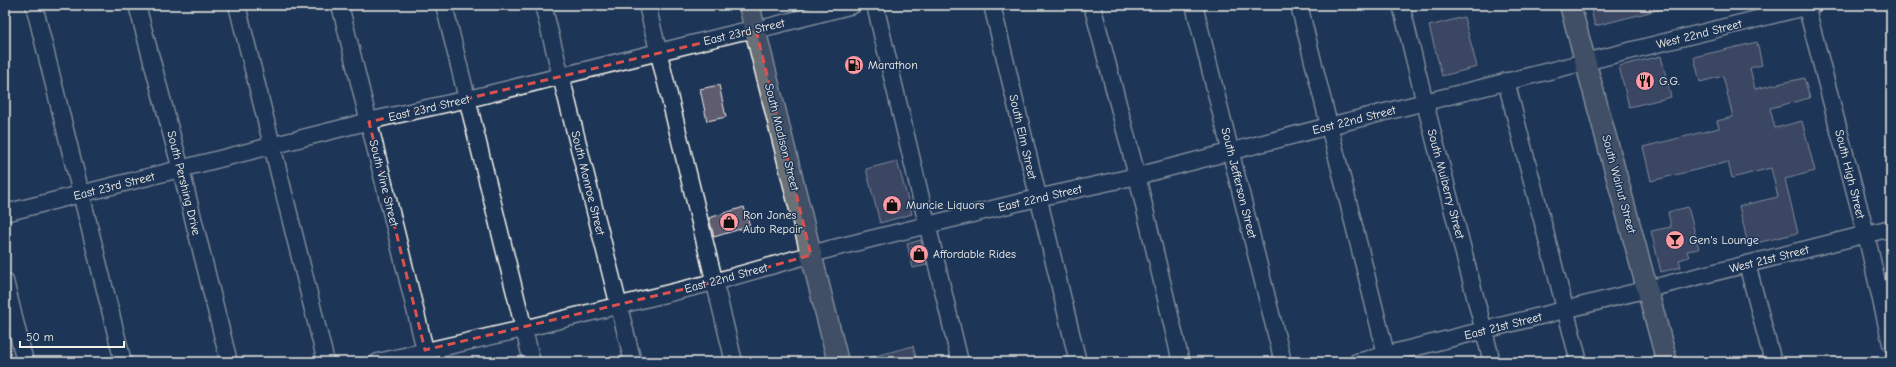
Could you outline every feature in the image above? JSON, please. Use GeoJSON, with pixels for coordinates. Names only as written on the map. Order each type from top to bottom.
{"type":"FeatureCollection","features":[{"type":"Feature","properties":{"kind":"main road","name":"South Madison Street"},"geometry":{"type":"LineString","coordinates":[[749,5],[838,362]]}},
{"type":"Feature","properties":{"kind":"main road","name":"South Walnut Street"},"geometry":{"type":"LineString","coordinates":[[1570,5],[1667,362]]}},
{"type":"Feature","properties":{"kind":"street"},"geometry":{"type":"LineString","coordinates":[[34,5],[123,362]]}},
{"type":"Feature","properties":{"kind":"street","name":"South Pershing Drive"},"geometry":{"type":"LineString","coordinates":[[137,5],[181,170],[229,362]]}},
{"type":"Feature","properties":{"kind":"street"},"geometry":{"type":"LineString","coordinates":[[237,5],[326,362]]}},
{"type":"Feature","properties":{"kind":"street","name":"South Vine Street"},"geometry":{"type":"LineString","coordinates":[[340,5],[427,356]]}},
{"type":"Feature","properties":{"kind":"street"},"geometry":{"type":"LineString","coordinates":[[444,5],[532,362]]}},
{"type":"Feature","properties":{"kind":"street","name":"South Monroe Street"},"geometry":{"type":"LineString","coordinates":[[543,5],[633,362]]}},
{"type":"Feature","properties":{"kind":"street"},"geometry":{"type":"LineString","coordinates":[[647,5],[734,362]]}},
{"type":"Feature","properties":{"kind":"street","name":"East 23rd Street"},"geometry":{"type":"LineString","coordinates":[[5,213],[369,122],[740,32],[756,30],[853,5]]}},
{"type":"Feature","properties":{"kind":"street"},"geometry":{"type":"LineString","coordinates":[[875,5],[960,362]]}},
{"type":"Feature","properties":{"kind":"street","name":"South Elm Street"},"geometry":{"type":"LineString","coordinates":[[992,5],[1037,198],[1078,362]]}},
{"type":"Feature","properties":{"kind":"street"},"geometry":{"type":"LineString","coordinates":[[1092,5],[1182,362]]}},
{"type":"Feature","properties":{"kind":"street","name":"South Jefferson Street"},"geometry":{"type":"LineString","coordinates":[[1194,5],[1283,362]]}},
{"type":"Feature","properties":{"kind":"street"},"geometry":{"type":"LineString","coordinates":[[1299,5],[1388,358]]}},
{"type":"Feature","properties":{"kind":"street","name":"South Mulberry Street"},"geometry":{"type":"LineString","coordinates":[[1401,5],[1492,362]]}},
{"type":"Feature","properties":{"kind":"street","name":"West 22nd Street"},"geometry":{"type":"LineString","coordinates":[[1585,62],[1808,6]]}},
{"type":"Feature","properties":{"kind":"street","name":"South High Street"},"geometry":{"type":"LineString","coordinates":[[1808,6],[1866,234],[1891,344]]}},
{"type":"Feature","properties":{"kind":"street","name":"East 22nd Street"},"geometry":{"type":"LineString","coordinates":[[378,362],[427,356],[523,329],[619,304],[714,282],[811,255],[1037,198],[1136,176],[1585,62]]}},
{"type":"Feature","properties":{"kind":"street"},"geometry":{"type":"LineString","coordinates":[[1506,81],[1579,362]]}},
{"type":"Feature","properties":{"kind":"street","name":"West 21st Street"},"geometry":{"type":"LineString","coordinates":[[1648,290],[1891,228]]}},
{"type":"Feature","properties":{"kind":"street"},"geometry":{"type":"LineString","coordinates":[[1747,264],[1773,362]]}},
{"type":"Feature","properties":{"kind":"street"},"geometry":{"type":"LineString","coordinates":[[5,281],[25,362]]}},
{"type":"Feature","properties":{"kind":"street","name":"East 21st Street"},"geometry":{"type":"LineString","coordinates":[[1357,362],[1388,358],[1484,330],[1648,290]]}},
{"type":"Feature","properties":{"kind":"highlighted area"},"geometry":{"type":"Polygon","coordinates":[[[756,30],[811,255],[714,282],[425,350],[369,122],[756,30]]]}},
{"type":"Feature","properties":{"kind":"building"},"geometry":{"type":"Polygon","coordinates":[[[1590,5],[1661,5],[1662,9],[1595,26],[1590,5]]]}},
{"type":"Feature","properties":{"kind":"building"},"geometry":{"type":"Polygon","coordinates":[[[1464,17],[1477,67],[1442,76],[1429,26],[1464,17]]]}},
{"type":"Feature","properties":{"kind":"building"},"geometry":{"type":"Polygon","coordinates":[[[1757,42],[1762,65],[1750,68],[1755,89],[1804,78],[1810,98],[1770,108],[1775,128],[1802,121],[1815,171],[1785,179],[1798,233],[1748,245],[1739,206],[1778,197],[1771,168],[1732,178],[1728,162],[1651,181],[1643,147],[1719,128],[1717,121],[1733,117],[1723,76],[1700,82],[1694,57],[1757,42]]]}},
{"type":"Feature","properties":{"kind":"building","name":"G.G."},"geometry":{"type":"Polygon","coordinates":[[[1661,56],[1671,97],[1629,107],[1619,66],[1661,56]]]}},
{"type":"Feature","properties":{"kind":"building"},"geometry":{"type":"Polygon","coordinates":[[[719,85],[726,117],[707,121],[700,89],[719,85]]]}},
{"type":"Feature","properties":{"kind":"building"},"geometry":{"type":"Polygon","coordinates":[[[897,161],[912,214],[880,223],[866,169],[897,161]]]}},
{"type":"Feature","properties":{"kind":"building","name":"Ron Jones Auto Repair"},"geometry":{"type":"Polygon","coordinates":[[[744,207],[750,226],[714,237],[709,218],[744,207]]]}},
{"type":"Feature","properties":{"kind":"building","name":"Gen's Lounge"},"geometry":{"type":"Polygon","coordinates":[[[1688,207],[1699,249],[1687,251],[1689,257],[1679,260],[1681,267],[1661,272],[1651,231],[1671,227],[1668,212],[1688,207]]]}},
{"type":"Feature","properties":{"kind":"building","name":"Affordable Rides"},"geometry":{"type":"Polygon","coordinates":[[[921,240],[927,265],[913,268],[907,244],[921,240]]]}},
{"type":"Feature","properties":{"kind":"building"},"geometry":{"type":"Polygon","coordinates":[[[913,346],[917,362],[869,362],[868,358],[913,346]]]}},
{"type":"Feature","properties":{"kind":"place","name":"Marathon"},"geometry":{"type":"Point","coordinates":[854,65]}},
{"type":"Feature","properties":{"kind":"place","name":"G.G."},"geometry":{"type":"Point","coordinates":[1645,81]}},
{"type":"Feature","properties":{"kind":"place","name":"Muncie Liquors"},"geometry":{"type":"Point","coordinates":[892,205]}},
{"type":"Feature","properties":{"kind":"place","name":"Ron Jones Auto Repair"},"geometry":{"type":"Point","coordinates":[729,222]}},
{"type":"Feature","properties":{"kind":"place","name":"Gen's Lounge"},"geometry":{"type":"Point","coordinates":[1675,240]}},
{"type":"Feature","properties":{"kind":"place","name":"Affordable Rides"},"geometry":{"type":"Point","coordinates":[919,254]}}]}
